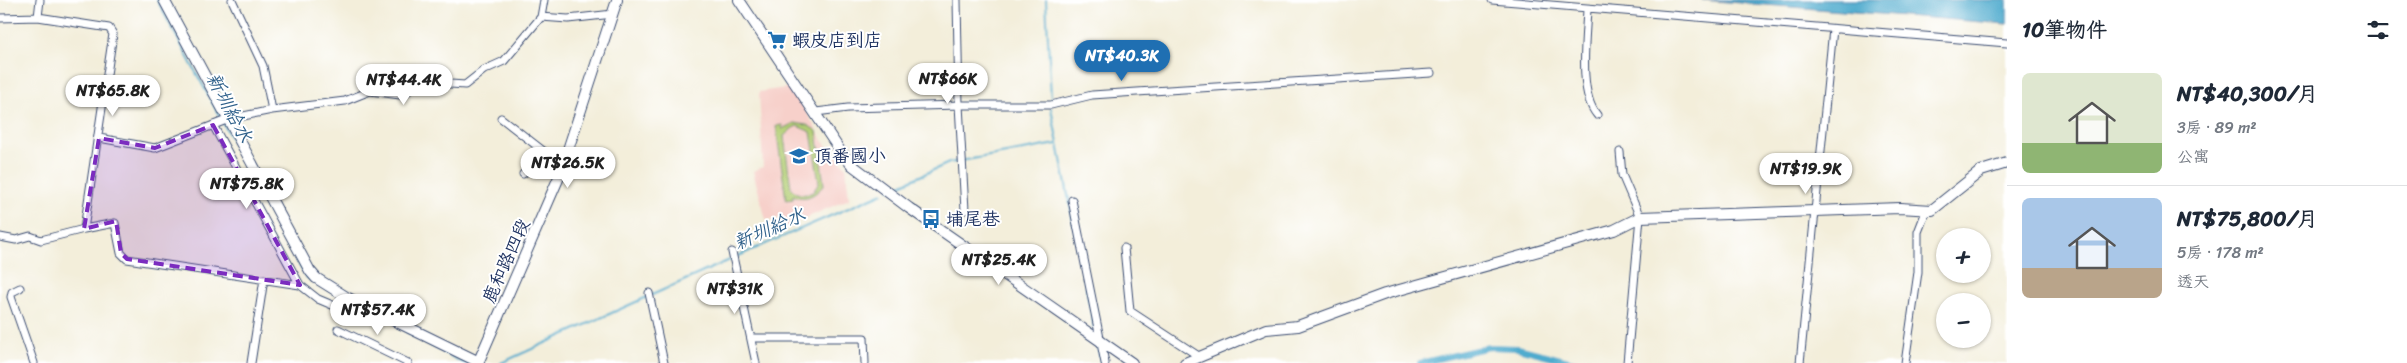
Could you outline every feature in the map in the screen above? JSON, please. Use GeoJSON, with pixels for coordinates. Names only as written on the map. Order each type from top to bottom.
{"type":"FeatureCollection","features":[{"type":"Feature","properties":{"kind":"street"},"geometry":{"type":"LineString","coordinates":[[38,17],[40,0]]}},
{"type":"Feature","properties":{"kind":"street"},"geometry":{"type":"LineString","coordinates":[[164,0],[300,285],[318,299],[344,310]]}},
{"type":"Feature","properties":{"kind":"street"},"geometry":{"type":"LineString","coordinates":[[232,0],[263,66],[272,110]]}},
{"type":"Feature","properties":{"kind":"street"},"geometry":{"type":"LineString","coordinates":[[99,138],[155,148],[222,122],[272,110],[345,101],[370,91],[400,95],[408,92],[412,85],[422,82],[464,85],[484,70],[504,61],[541,17],[544,0]]}},
{"type":"Feature","properties":{"kind":"street","name":"鹿和路四段"},"geometry":{"type":"LineString","coordinates":[[478,363],[563,166],[617,0]]}},
{"type":"Feature","properties":{"kind":"street"},"geometry":{"type":"LineString","coordinates":[[739,0],[846,158],[882,188],[1132,363]]}},
{"type":"Feature","properties":{"kind":"street"},"geometry":{"type":"LineString","coordinates":[[957,0],[959,105],[965,210]]}},
{"type":"Feature","properties":{"kind":"street"},"geometry":{"type":"LineString","coordinates":[[1492,0],[2007,43]]}},
{"type":"Feature","properties":{"kind":"street"},"geometry":{"type":"LineString","coordinates":[[1588,9],[1585,79],[1592,110],[1597,115]]}},
{"type":"Feature","properties":{"kind":"street"},"geometry":{"type":"LineString","coordinates":[[541,17],[568,19],[613,14]]}},
{"type":"Feature","properties":{"kind":"street"},"geometry":{"type":"LineString","coordinates":[[0,18],[38,17],[109,28],[114,34],[84,229]]}},
{"type":"Feature","properties":{"kind":"street"},"geometry":{"type":"LineString","coordinates":[[1800,363],[1833,28]]}},
{"type":"Feature","properties":{"kind":"street"},"geometry":{"type":"LineString","coordinates":[[816,112],[848,108],[1050,105],[1092,96],[1137,92],[1430,73]]}},
{"type":"Feature","properties":{"kind":"street"},"geometry":{"type":"LineString","coordinates":[[501,118],[563,166]]}},
{"type":"Feature","properties":{"kind":"street"},"geometry":{"type":"LineString","coordinates":[[222,122],[304,262],[316,278],[348,298],[478,363]]}},
{"type":"Feature","properties":{"kind":"street"},"geometry":{"type":"LineString","coordinates":[[1620,152],[1622,175],[1640,217],[1627,363]]}},
{"type":"Feature","properties":{"kind":"street"},"geometry":{"type":"LineString","coordinates":[[523,174],[546,153]]}},
{"type":"Feature","properties":{"kind":"street"},"geometry":{"type":"LineString","coordinates":[[1905,363],[1918,272],[1918,232],[1925,214],[1981,170],[2007,163]]}},
{"type":"Feature","properties":{"kind":"street"},"geometry":{"type":"LineString","coordinates":[[1072,200],[1106,363]]}},
{"type":"Feature","properties":{"kind":"street"},"geometry":{"type":"LineString","coordinates":[[1185,363],[1266,329],[1298,326],[1386,294],[1614,230],[1640,217],[1900,208],[1932,210]]}},
{"type":"Feature","properties":{"kind":"street"},"geometry":{"type":"LineString","coordinates":[[0,237],[16,240],[30,236],[40,240],[115,223],[121,253],[127,259],[300,285]]}},
{"type":"Feature","properties":{"kind":"street"},"geometry":{"type":"LineString","coordinates":[[1124,248],[1130,311],[1200,357]]}},
{"type":"Feature","properties":{"kind":"street"},"geometry":{"type":"LineString","coordinates":[[732,252],[736,262],[756,363]]}},
{"type":"Feature","properties":{"kind":"street"},"geometry":{"type":"LineString","coordinates":[[251,363],[264,279]]}},
{"type":"Feature","properties":{"kind":"street"},"geometry":{"type":"LineString","coordinates":[[20,288],[12,292],[11,297],[34,363]]}},
{"type":"Feature","properties":{"kind":"street"},"geometry":{"type":"LineString","coordinates":[[648,293],[664,363]]}},
{"type":"Feature","properties":{"kind":"street"},"geometry":{"type":"LineString","coordinates":[[338,329],[408,363]]}},
{"type":"Feature","properties":{"kind":"street"},"geometry":{"type":"LineString","coordinates":[[751,338],[864,338],[865,363]]}},
{"type":"Feature","properties":{"kind":"highlighted area"},"geometry":{"type":"Polygon","coordinates":[[[213,125],[300,285],[127,259],[121,253],[116,221],[84,229],[99,138],[155,148],[213,125]]]}},
{"type":"Feature","properties":{"kind":"shaded area","name":"頂番國小"},"geometry":{"type":"Polygon","coordinates":[[[792,87],[824,143],[846,167],[849,199],[785,227],[780,218],[766,220],[753,171],[763,167],[759,92],[792,87]]]}},
{"type":"Feature","properties":{"kind":"green space"},"geometry":{"type":"Polygon","coordinates":[[[794,123],[807,125],[817,131],[824,185],[810,196],[798,197],[793,195],[793,199],[786,200],[776,126],[782,125],[782,129],[794,123]],[[797,126],[784,136],[791,188],[801,194],[813,192],[819,183],[811,132],[797,126]]]}},
{"type":"Feature","properties":{"kind":"water"},"geometry":{"type":"Polygon","coordinates":[[[1702,0],[2007,0],[2007,24],[1702,0]]]}},
{"type":"Feature","properties":{"kind":"waterway","name":"新圳給水"},"geometry":{"type":"LineString","coordinates":[[157,0],[221,119]]}},
{"type":"Feature","properties":{"kind":"waterway"},"geometry":{"type":"LineString","coordinates":[[1046,0],[1051,98]]}},
{"type":"Feature","properties":{"kind":"waterway"},"geometry":{"type":"LineString","coordinates":[[1051,108],[1095,333]]}},
{"type":"Feature","properties":{"kind":"waterway","name":"新圳給水"},"geometry":{"type":"LineString","coordinates":[[223,123],[306,277],[311,280]]}},
{"type":"Feature","properties":{"kind":"waterway","name":"新圳給水"},"geometry":{"type":"LineString","coordinates":[[889,190],[949,163],[1057,144]]}},
{"type":"Feature","properties":{"kind":"waterway","name":"新圳給水"},"geometry":{"type":"LineString","coordinates":[[736,257],[883,193]]}},
{"type":"Feature","properties":{"kind":"waterway","name":"新圳給水"},"geometry":{"type":"LineString","coordinates":[[652,295],[732,259]]}},
{"type":"Feature","properties":{"kind":"waterway","name":"新圳給水"},"geometry":{"type":"LineString","coordinates":[[501,363],[647,297]]}},
{"type":"Feature","properties":{"kind":"waterway","name":"新圳給水"},"geometry":{"type":"LineString","coordinates":[[407,332],[459,361],[468,363]]}},
{"type":"Feature","properties":{"kind":"waterway"},"geometry":{"type":"LineString","coordinates":[[1097,343],[1101,363]]}},
{"type":"Feature","properties":{"kind":"waterway"},"geometry":{"type":"LineString","coordinates":[[1420,363],[1489,347],[1518,348],[1576,363]]}},
{"type":"Feature","properties":{"kind":"place","name":"蝦皮店到店"},"geometry":{"type":"Point","coordinates":[777,40]}},
{"type":"Feature","properties":{"kind":"place","name":"頂番國小"},"geometry":{"type":"Point","coordinates":[799,156]}},
{"type":"Feature","properties":{"kind":"place","name":"埔尾巷"},"geometry":{"type":"Point","coordinates":[931,219]}}]}
